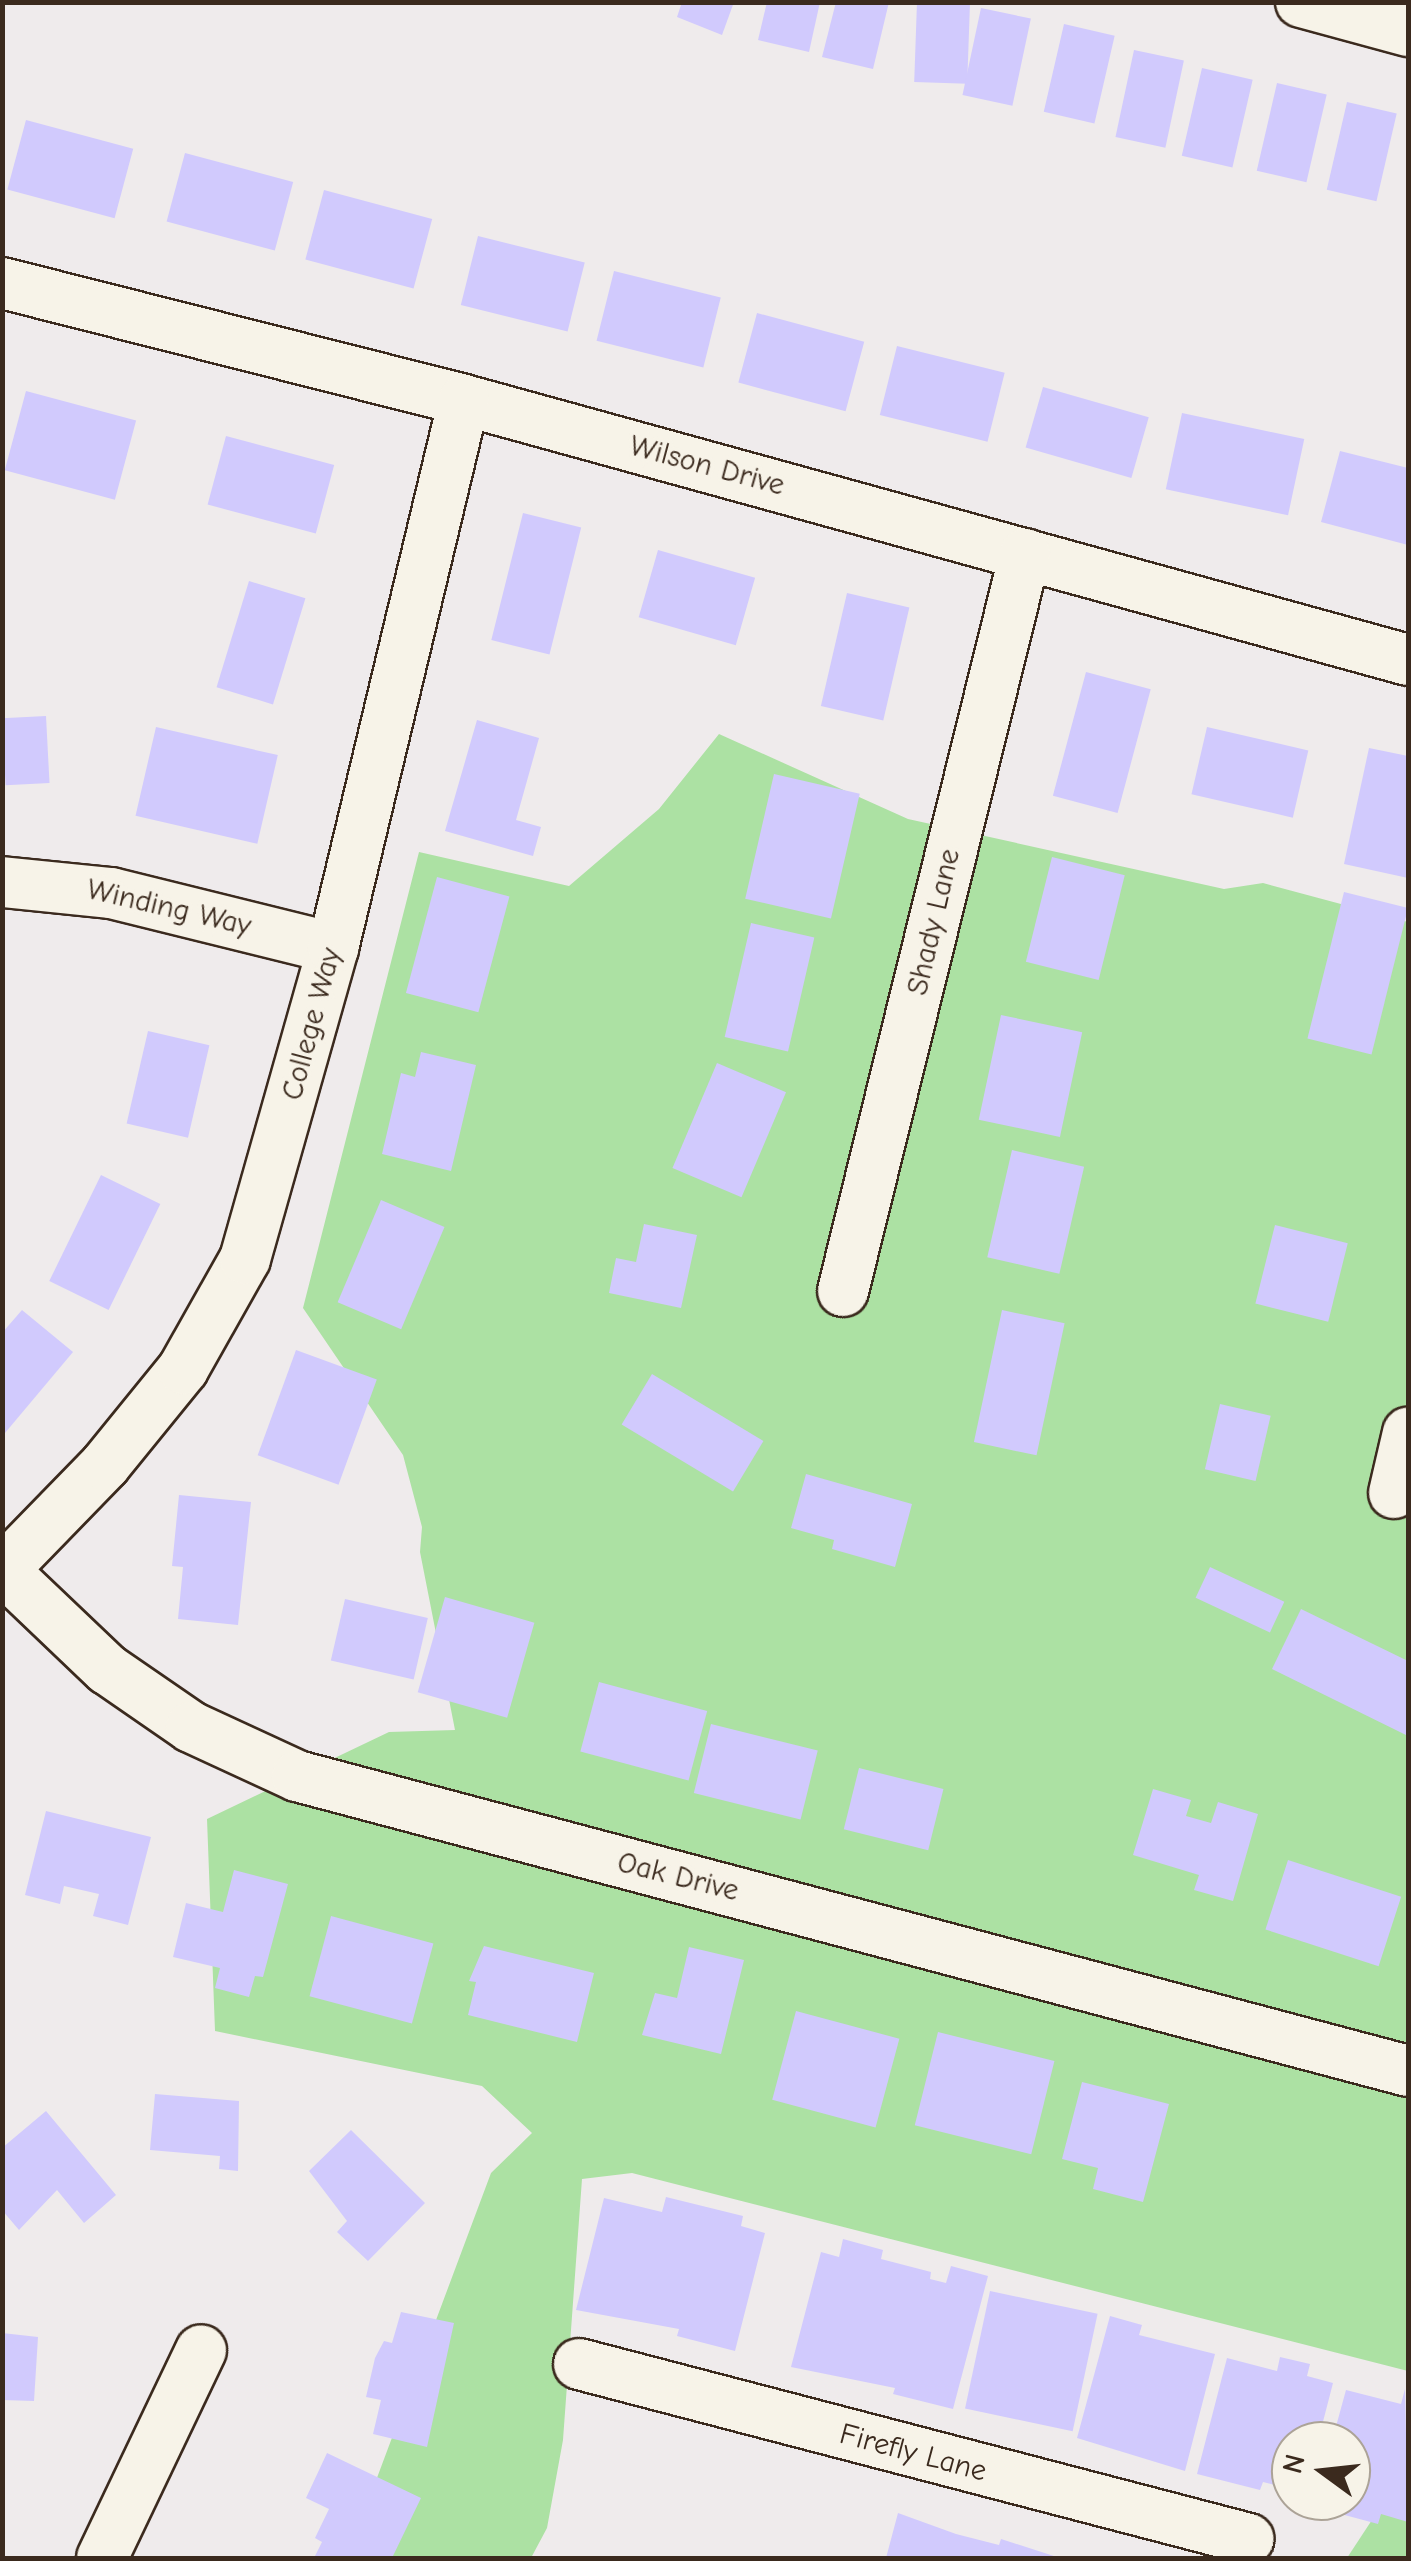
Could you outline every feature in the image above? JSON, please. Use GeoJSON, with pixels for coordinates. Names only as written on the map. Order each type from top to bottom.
{"type":"FeatureCollection","features":[{"type":"Feature","properties":{"kind":"street"},"geometry":{"type":"LineString","coordinates":[[1301,2],[1408,31]]}},
{"type":"Feature","properties":{"kind":"street","name":"Wilson Drive"},"geometry":{"type":"LineString","coordinates":[[2,283],[464,400],[1408,660]]}},
{"type":"Feature","properties":{"kind":"street","name":"College Way"},"geometry":{"type":"LineString","coordinates":[[3,1570],[105,1465],[183,1370],[226,1298],[264,1204],[332,948],[464,400]]}},
{"type":"Feature","properties":{"kind":"street","name":"Shady Lane"},"geometry":{"type":"LineString","coordinates":[[843,1291],[1026,554]]}},
{"type":"Feature","properties":{"kind":"street","name":"Winding Way"},"geometry":{"type":"LineString","coordinates":[[2,882],[112,893],[332,948]]}},
{"type":"Feature","properties":{"kind":"street"},"geometry":{"type":"LineString","coordinates":[[1394,1493],[1408,1433]]}},
{"type":"Feature","properties":{"kind":"street","name":"Oak Drive"},"geometry":{"type":"LineString","coordinates":[[3,1570],[121,1678],[191,1728],[296,1776],[1408,2071]]}},
{"type":"Feature","properties":{"kind":"street"},"geometry":{"type":"LineString","coordinates":[[102,2558],[200,2350]]}},
{"type":"Feature","properties":{"kind":"street","name":"Firefly Lane"},"geometry":{"type":"LineString","coordinates":[[579,2364],[1147,2538],[1249,2539]]}},
{"type":"Feature","properties":{"kind":"green space"},"geometry":{"type":"Polygon","coordinates":[[[719,734],[908,819],[1224,889],[1263,883],[1408,922],[1408,2371],[632,2173],[582,2179],[563,2440],[547,2528],[531,2558],[347,2558],[491,2173],[532,2133],[482,2086],[215,2031],[207,1819],[389,1732],[455,1730],[420,1552],[422,1527],[403,1455],[303,1308],[419,852],[569,886],[659,809],[719,734]]]}},
{"type":"Feature","properties":{"kind":"green space"},"geometry":{"type":"Polygon","coordinates":[[[1408,2465],[1408,2558],[1347,2558],[1408,2465]]]}},
{"type":"Feature","properties":{"kind":"building"},"geometry":{"type":"Polygon","coordinates":[[[682,2],[734,2],[722,35],[677,17],[682,2]]]}},
{"type":"Feature","properties":{"kind":"building"},"geometry":{"type":"Polygon","coordinates":[[[767,2],[820,2],[809,52],[758,40],[767,2]]]}},
{"type":"Feature","properties":{"kind":"building"},"geometry":{"type":"Polygon","coordinates":[[[836,2],[889,2],[873,69],[822,57],[836,2]]]}},
{"type":"Feature","properties":{"kind":"building"},"geometry":{"type":"Polygon","coordinates":[[[917,2],[970,4],[967,84],[914,82],[917,2]]]}},
{"type":"Feature","properties":{"kind":"building"},"geometry":{"type":"Polygon","coordinates":[[[981,8],[1031,19],[1012,106],[962,95],[981,8]]]}},
{"type":"Feature","properties":{"kind":"building"},"geometry":{"type":"Polygon","coordinates":[[[1064,24],[1115,36],[1094,123],[1044,112],[1064,24]]]}},
{"type":"Feature","properties":{"kind":"building"},"geometry":{"type":"Polygon","coordinates":[[[1134,50],[1184,61],[1165,148],[1115,137],[1134,50]]]}},
{"type":"Feature","properties":{"kind":"building"},"geometry":{"type":"Polygon","coordinates":[[[1202,68],[1253,80],[1232,167],[1182,156],[1202,68]]]}},
{"type":"Feature","properties":{"kind":"building"},"geometry":{"type":"Polygon","coordinates":[[[1277,83],[1327,94],[1306,182],[1257,171],[1277,83]]]}},
{"type":"Feature","properties":{"kind":"building"},"geometry":{"type":"Polygon","coordinates":[[[1347,102],[1397,113],[1376,201],[1327,190],[1347,102]]]}},
{"type":"Feature","properties":{"kind":"building"},"geometry":{"type":"Polygon","coordinates":[[[26,120],[133,149],[115,218],[7,190],[26,120]]]}},
{"type":"Feature","properties":{"kind":"building"},"geometry":{"type":"Polygon","coordinates":[[[185,153],[293,182],[275,251],[167,222],[185,153]]]}},
{"type":"Feature","properties":{"kind":"building"},"geometry":{"type":"Polygon","coordinates":[[[324,190],[432,219],[414,289],[305,260],[324,190]]]}},
{"type":"Feature","properties":{"kind":"building"},"geometry":{"type":"Polygon","coordinates":[[[478,236],[585,263],[568,332],[461,305],[478,236]]]}},
{"type":"Feature","properties":{"kind":"building"},"geometry":{"type":"Polygon","coordinates":[[[614,271],[721,298],[703,367],[597,341],[614,271]]]}},
{"type":"Feature","properties":{"kind":"building"},"geometry":{"type":"Polygon","coordinates":[[[757,313],[864,342],[846,411],[738,383],[757,313]]]}},
{"type":"Feature","properties":{"kind":"building"},"geometry":{"type":"Polygon","coordinates":[[[897,346],[1005,373],[988,442],[880,415],[897,346]]]}},
{"type":"Feature","properties":{"kind":"building"},"geometry":{"type":"Polygon","coordinates":[[[1043,387],[1149,417],[1131,478],[1026,448],[1043,387]]]}},
{"type":"Feature","properties":{"kind":"building"},"geometry":{"type":"Polygon","coordinates":[[[26,391],[136,421],[115,500],[5,470],[26,391]]]}},
{"type":"Feature","properties":{"kind":"building"},"geometry":{"type":"Polygon","coordinates":[[[1182,413],[1304,439],[1288,515],[1166,489],[1182,413]]]}},
{"type":"Feature","properties":{"kind":"building"},"geometry":{"type":"Polygon","coordinates":[[[226,436],[334,465],[316,534],[208,505],[226,436]]]}},
{"type":"Feature","properties":{"kind":"building"},"geometry":{"type":"Polygon","coordinates":[[[1340,451],[1408,468],[1408,545],[1321,522],[1340,451]]]}},
{"type":"Feature","properties":{"kind":"building"},"geometry":{"type":"Polygon","coordinates":[[[523,513],[581,528],[550,655],[491,640],[523,513]]]}},
{"type":"Feature","properties":{"kind":"building"},"geometry":{"type":"Polygon","coordinates":[[[658,550],[755,578],[736,645],[639,617],[658,550]]]}},
{"type":"Feature","properties":{"kind":"building"},"geometry":{"type":"Polygon","coordinates":[[[249,581],[305,598],[273,704],[217,687],[249,581]]]}},
{"type":"Feature","properties":{"kind":"building"},"geometry":{"type":"Polygon","coordinates":[[[847,593],[909,607],[883,720],[821,706],[847,593]]]}},
{"type":"Feature","properties":{"kind":"building"},"geometry":{"type":"Polygon","coordinates":[[[1086,672],[1151,689],[1118,813],[1053,796],[1086,672]]]}},
{"type":"Feature","properties":{"kind":"building"},"geometry":{"type":"Polygon","coordinates":[[[46,716],[50,783],[6,785],[2,718],[46,716]]]}},
{"type":"Feature","properties":{"kind":"building"},"geometry":{"type":"Polygon","coordinates":[[[477,720],[539,738],[516,820],[541,827],[533,856],[445,831],[477,720]]]}},
{"type":"Feature","properties":{"kind":"building"},"geometry":{"type":"Polygon","coordinates":[[[156,727],[278,755],[257,844],[136,816],[156,727]]]}},
{"type":"Feature","properties":{"kind":"building"},"geometry":{"type":"Polygon","coordinates":[[[1207,727],[1308,750],[1293,818],[1191,794],[1207,727]]]}},
{"type":"Feature","properties":{"kind":"building"},"geometry":{"type":"Polygon","coordinates":[[[1369,748],[1408,756],[1408,878],[1344,864],[1369,748]]]}},
{"type":"Feature","properties":{"kind":"building"},"geometry":{"type":"Polygon","coordinates":[[[774,774],[860,794],[831,919],[745,899],[774,774]]]}},
{"type":"Feature","properties":{"kind":"building"},"geometry":{"type":"Polygon","coordinates":[[[1052,857],[1125,875],[1099,980],[1026,962],[1052,857]]]}},
{"type":"Feature","properties":{"kind":"building"},"geometry":{"type":"Polygon","coordinates":[[[437,877],[509,896],[478,1012],[406,993],[437,877]]]}},
{"type":"Feature","properties":{"kind":"building"},"geometry":{"type":"Polygon","coordinates":[[[1344,892],[1408,908],[1372,1054],[1307,1039],[1344,892]]]}},
{"type":"Feature","properties":{"kind":"building"},"geometry":{"type":"Polygon","coordinates":[[[751,923],[814,938],[788,1052],[725,1037],[751,923]]]}},
{"type":"Feature","properties":{"kind":"building"},"geometry":{"type":"Polygon","coordinates":[[[1001,1015],[1082,1032],[1060,1137],[979,1120],[1001,1015]]]}},
{"type":"Feature","properties":{"kind":"building"},"geometry":{"type":"Polygon","coordinates":[[[148,1031],[209,1045],[188,1138],[127,1124],[148,1031]]]}},
{"type":"Feature","properties":{"kind":"building"},"geometry":{"type":"Polygon","coordinates":[[[421,1052],[476,1065],[451,1171],[382,1154],[401,1073],[415,1077],[421,1052]]]}},
{"type":"Feature","properties":{"kind":"building"},"geometry":{"type":"Polygon","coordinates":[[[717,1063],[786,1092],[741,1197],[672,1168],[717,1063]]]}},
{"type":"Feature","properties":{"kind":"building"},"geometry":{"type":"Polygon","coordinates":[[[1012,1150],[1084,1167],[1059,1274],[987,1257],[1012,1150]]]}},
{"type":"Feature","properties":{"kind":"building"},"geometry":{"type":"Polygon","coordinates":[[[101,1175],[160,1204],[109,1310],[49,1281],[101,1175]]]}},
{"type":"Feature","properties":{"kind":"building"},"geometry":{"type":"Polygon","coordinates":[[[381,1200],[445,1227],[401,1329],[338,1302],[381,1200]]]}},
{"type":"Feature","properties":{"kind":"building"},"geometry":{"type":"Polygon","coordinates":[[[644,1224],[697,1235],[681,1308],[609,1293],[616,1258],[636,1262],[644,1224]]]}},
{"type":"Feature","properties":{"kind":"building"},"geometry":{"type":"Polygon","coordinates":[[[1275,1225],[1348,1243],[1328,1322],[1255,1304],[1275,1225]]]}},
{"type":"Feature","properties":{"kind":"building"},"geometry":{"type":"Polygon","coordinates":[[[22,1310],[73,1352],[5,1433],[2,1333],[22,1310]]]}},
{"type":"Feature","properties":{"kind":"building"},"geometry":{"type":"Polygon","coordinates":[[[1002,1310],[1065,1323],[1037,1455],[974,1442],[1002,1310]]]}},
{"type":"Feature","properties":{"kind":"building"},"geometry":{"type":"Polygon","coordinates":[[[296,1350],[377,1379],[339,1485],[258,1455],[296,1350]]]}},
{"type":"Feature","properties":{"kind":"building"},"geometry":{"type":"Polygon","coordinates":[[[652,1374],[763,1441],[733,1492],[622,1425],[652,1374]]]}},
{"type":"Feature","properties":{"kind":"building"},"geometry":{"type":"Polygon","coordinates":[[[1220,1404],[1271,1416],[1256,1481],[1205,1469],[1220,1404]]]}},
{"type":"Feature","properties":{"kind":"building"},"geometry":{"type":"Polygon","coordinates":[[[806,1474],[912,1504],[895,1567],[832,1549],[834,1540],[791,1528],[806,1474]]]}},
{"type":"Feature","properties":{"kind":"building"},"geometry":{"type":"Polygon","coordinates":[[[179,1495],[251,1502],[238,1625],[178,1619],[183,1567],[172,1566],[179,1495]]]}},
{"type":"Feature","properties":{"kind":"building"},"geometry":{"type":"Polygon","coordinates":[[[1210,1567],[1284,1602],[1270,1632],[1196,1598],[1210,1567]]]}},
{"type":"Feature","properties":{"kind":"building"},"geometry":{"type":"Polygon","coordinates":[[[445,1597],[534,1623],[507,1718],[418,1692],[445,1597]]]}},
{"type":"Feature","properties":{"kind":"building"},"geometry":{"type":"Polygon","coordinates":[[[345,1599],[428,1618],[414,1680],[331,1660],[345,1599]]]}},
{"type":"Feature","properties":{"kind":"building"},"geometry":{"type":"Polygon","coordinates":[[[1301,1609],[1408,1661],[1408,1736],[1272,1669],[1301,1609]]]}},
{"type":"Feature","properties":{"kind":"building"},"geometry":{"type":"Polygon","coordinates":[[[599,1682],[707,1711],[689,1781],[580,1752],[599,1682]]]}},
{"type":"Feature","properties":{"kind":"building"},"geometry":{"type":"Polygon","coordinates":[[[711,1724],[818,1751],[801,1820],[694,1793],[711,1724]]]}},
{"type":"Feature","properties":{"kind":"building"},"geometry":{"type":"Polygon","coordinates":[[[859,1768],[943,1789],[928,1850],[844,1829],[859,1768]]]}},
{"type":"Feature","properties":{"kind":"building"},"geometry":{"type":"Polygon","coordinates":[[[1153,1789],[1191,1800],[1186,1816],[1211,1823],[1218,1802],[1258,1814],[1233,1901],[1194,1890],[1199,1875],[1133,1855],[1153,1789]]]}},
{"type":"Feature","properties":{"kind":"building"},"geometry":{"type":"Polygon","coordinates":[[[46,1811],[151,1837],[128,1925],[93,1916],[99,1894],[64,1886],[60,1904],[25,1895],[46,1811]]]}},
{"type":"Feature","properties":{"kind":"building"},"geometry":{"type":"Polygon","coordinates":[[[1288,1860],[1401,1897],[1379,1966],[1265,1929],[1288,1860]]]}},
{"type":"Feature","properties":{"kind":"building"},"geometry":{"type":"Polygon","coordinates":[[[234,1870],[288,1884],[263,1977],[255,1976],[249,1997],[215,1988],[220,1968],[173,1957],[186,1903],[223,1912],[234,1870]]]}},
{"type":"Feature","properties":{"kind":"building"},"geometry":{"type":"Polygon","coordinates":[[[331,1916],[433,1943],[412,2024],[310,1996],[331,1916]]]}},
{"type":"Feature","properties":{"kind":"building"},"geometry":{"type":"Polygon","coordinates":[[[484,1946],[594,1973],[577,2042],[468,2015],[476,1982],[469,1981],[484,1946]]]}},
{"type":"Feature","properties":{"kind":"building"},"geometry":{"type":"Polygon","coordinates":[[[689,1947],[744,1960],[721,2054],[642,2035],[655,1993],[677,1998],[689,1947]]]}},
{"type":"Feature","properties":{"kind":"building"},"geometry":{"type":"Polygon","coordinates":[[[796,2011],[899,2039],[876,2128],[772,2100],[796,2011]]]}},
{"type":"Feature","properties":{"kind":"building"},"geometry":{"type":"Polygon","coordinates":[[[938,2032],[1054,2061],[1031,2154],[915,2125],[938,2032]]]}},
{"type":"Feature","properties":{"kind":"building"},"geometry":{"type":"Polygon","coordinates":[[[1082,2082],[1169,2104],[1143,2202],[1093,2189],[1098,2168],[1062,2159],[1082,2082]]]}},
{"type":"Feature","properties":{"kind":"building"},"geometry":{"type":"Polygon","coordinates":[[[155,2094],[239,2101],[238,2171],[219,2169],[220,2156],[150,2150],[155,2094]]]}},
{"type":"Feature","properties":{"kind":"building"},"geometry":{"type":"Polygon","coordinates":[[[46,2111],[116,2195],[84,2223],[57,2190],[19,2230],[2,2210],[2,2148],[46,2111]]]}},
{"type":"Feature","properties":{"kind":"building"},"geometry":{"type":"Polygon","coordinates":[[[351,2130],[425,2203],[368,2261],[337,2232],[347,2221],[309,2171],[351,2130]]]}},
{"type":"Feature","properties":{"kind":"building"},"geometry":{"type":"Polygon","coordinates":[[[666,2197],[743,2216],[741,2226],[765,2233],[735,2351],[677,2336],[679,2329],[576,2310],[604,2198],[662,2212],[666,2197]]]}},
{"type":"Feature","properties":{"kind":"building"},"geometry":{"type":"Polygon","coordinates":[[[843,2239],[883,2250],[881,2259],[931,2272],[930,2279],[946,2283],[951,2266],[988,2276],[953,2409],[893,2394],[895,2388],[791,2367],[821,2252],[839,2257],[843,2239]]]}},
{"type":"Feature","properties":{"kind":"building"},"geometry":{"type":"Polygon","coordinates":[[[990,2291],[1098,2314],[1073,2431],[965,2408],[990,2291]]]}},
{"type":"Feature","properties":{"kind":"building"},"geometry":{"type":"Polygon","coordinates":[[[401,2312],[454,2323],[427,2447],[373,2434],[381,2400],[366,2397],[375,2358],[384,2341],[392,2343],[401,2312]]]}},
{"type":"Feature","properties":{"kind":"building"},"geometry":{"type":"Polygon","coordinates":[[[1110,2316],[1142,2325],[1139,2335],[1215,2354],[1185,2471],[1077,2438],[1110,2316]]]}},
{"type":"Feature","properties":{"kind":"building"},"geometry":{"type":"Polygon","coordinates":[[[2,2333],[38,2337],[34,2401],[2,2400],[2,2333]]]}},
{"type":"Feature","properties":{"kind":"building"},"geometry":{"type":"Polygon","coordinates":[[[1280,2357],[1310,2364],[1307,2376],[1333,2383],[1323,2421],[1271,2421],[1271,2484],[1263,2482],[1260,2490],[1197,2474],[1227,2358],[1277,2371],[1280,2357]]]}},
{"type":"Feature","properties":{"kind":"building"},"geometry":{"type":"Polygon","coordinates":[[[1405,2389],[1408,2522],[1381,2514],[1378,2524],[1367,2521],[1371,2521],[1371,2421],[1337,2421],[1346,2390],[1401,2404],[1405,2389]]]}},
{"type":"Feature","properties":{"kind":"building"},"geometry":{"type":"Polygon","coordinates":[[[327,2453],[421,2498],[392,2558],[314,2558],[322,2542],[315,2538],[329,2509],[306,2498],[327,2453]]]}},
{"type":"Feature","properties":{"kind":"building"},"geometry":{"type":"Polygon","coordinates":[[[898,2513],[956,2534],[999,2545],[1001,2539],[1060,2558],[886,2558],[898,2513]]]}}]}
